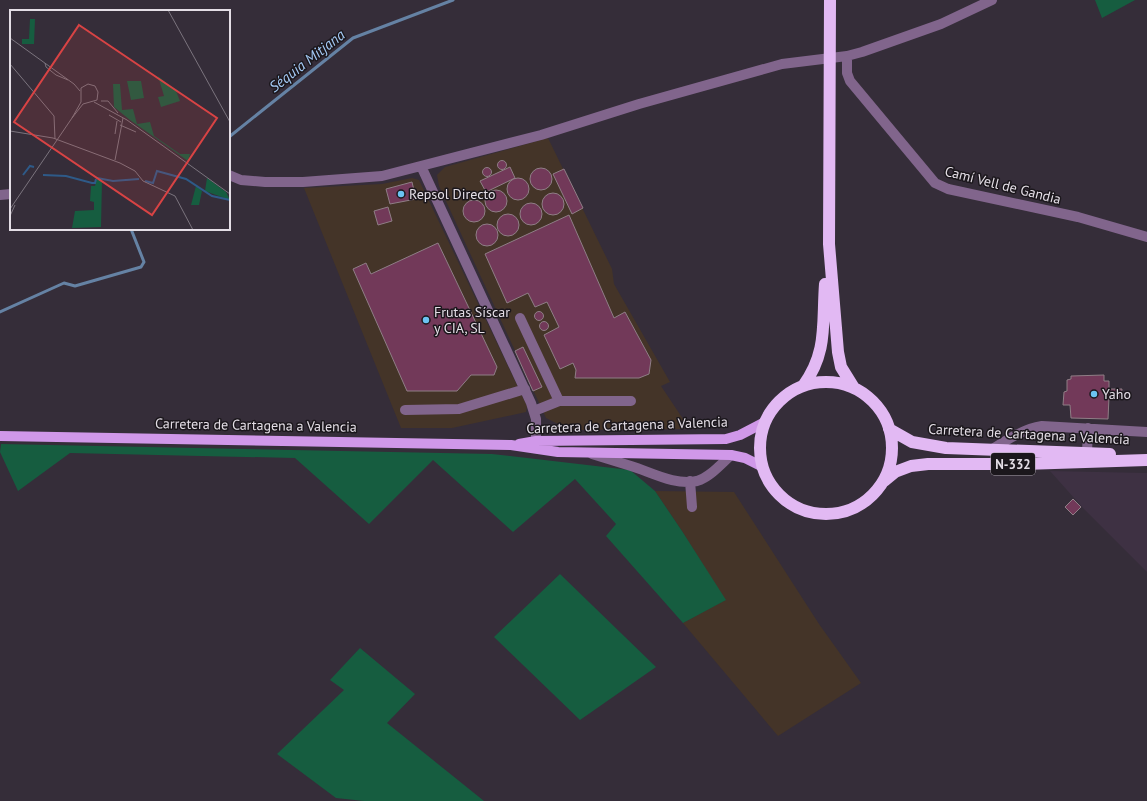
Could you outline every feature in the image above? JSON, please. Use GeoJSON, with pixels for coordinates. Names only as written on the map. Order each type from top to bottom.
{"type":"FeatureCollection","features":[{"type":"Feature","properties":{"kind":"highway"},"geometry":{"type":"LineString","coordinates":[[830,0],[829,244],[838,352],[841,367],[854,388]]}},
{"type":"Feature","properties":{"kind":"highway"},"geometry":{"type":"LineString","coordinates":[[803,386],[816,366],[819,355],[829,244]]}},
{"type":"Feature","properties":{"kind":"highway"},"geometry":{"type":"LineString","coordinates":[[829,382],[854,388],[872,401],[879,409],[889,429],[892,456],[883,482],[876,492],[858,507],[846,511],[823,515],[800,510],[780,496],[772,487],[762,466],[759,444],[765,422],[780,400],[803,386],[829,382]]}},
{"type":"Feature","properties":{"kind":"highway","name":"Carretera de Cartagena a Valencia"},"geometry":{"type":"LineString","coordinates":[[889,429],[912,442],[946,448],[994,448],[1147,455]]}},
{"type":"Feature","properties":{"kind":"highway","name":"Carretera de Cartagena a Valencia"},"geometry":{"type":"LineString","coordinates":[[883,482],[895,472],[911,466],[928,464],[1024,464],[1147,460]]}},
{"type":"Feature","properties":{"kind":"main road","name":"Carretera de Cartagena a Valencia"},"geometry":{"type":"LineString","coordinates":[[511,445],[536,441],[726,439],[740,435],[765,422]]}},
{"type":"Feature","properties":{"kind":"main road","name":"Carretera de Cartagena a Valencia"},"geometry":{"type":"LineString","coordinates":[[0,436],[511,445],[558,452],[732,456],[745,458],[762,466]]}},
{"type":"Feature","properties":{"kind":"street"},"geometry":{"type":"LineString","coordinates":[[230,175],[241,180],[266,182],[303,182],[382,176],[541,135],[639,104],[782,64],[847,56],[941,24],[992,0]]}},
{"type":"Feature","properties":{"kind":"street","name":"Camí Vell de Gandia"},"geometry":{"type":"LineString","coordinates":[[847,56],[847,73],[850,81],[935,183],[948,189],[1078,217],[1147,237]]}},
{"type":"Feature","properties":{"kind":"street"},"geometry":{"type":"LineString","coordinates":[[421,166],[525,389],[536,419],[536,441]]}},
{"type":"Feature","properties":{"kind":"street"},"geometry":{"type":"LineString","coordinates":[[0,195],[10,194]]}},
{"type":"Feature","properties":{"kind":"street"},"geometry":{"type":"LineString","coordinates":[[520,318],[559,400]]}},
{"type":"Feature","properties":{"kind":"street"},"geometry":{"type":"LineString","coordinates":[[405,410],[459,409],[525,389]]}},
{"type":"Feature","properties":{"kind":"street"},"geometry":{"type":"LineString","coordinates":[[534,411],[559,400],[631,401]]}},
{"type":"Feature","properties":{"kind":"street"},"geometry":{"type":"LineString","coordinates":[[994,448],[1012,436],[1032,428],[1042,426],[1147,432]]}},
{"type":"Feature","properties":{"kind":"street"},"geometry":{"type":"LineString","coordinates":[[1088,428],[1088,453]]}},
{"type":"Feature","properties":{"kind":"street"},"geometry":{"type":"LineString","coordinates":[[587,452],[649,473],[672,479],[690,481],[702,478],[732,456]]}},
{"type":"Feature","properties":{"kind":"street"},"geometry":{"type":"LineString","coordinates":[[690,481],[692,507]]}},
{"type":"Feature","properties":{"kind":"shaded area"},"geometry":{"type":"Polygon","coordinates":[[[548,138],[612,269],[614,284],[670,382],[661,386],[685,422],[684,429],[570,430],[546,418],[439,186],[437,175],[445,167],[548,138]]]}},
{"type":"Feature","properties":{"kind":"shaded area"},"geometry":{"type":"Polygon","coordinates":[[[412,178],[419,180],[527,406],[526,412],[452,428],[401,428],[304,188],[382,184],[412,178]]]}},
{"type":"Feature","properties":{"kind":"shaded area"},"geometry":{"type":"Polygon","coordinates":[[[1050,471],[1147,473],[1147,572],[1083,508],[1050,471]]]}},
{"type":"Feature","properties":{"kind":"shaded area"},"geometry":{"type":"Polygon","coordinates":[[[655,491],[734,492],[819,624],[861,683],[778,736],[683,623],[725,600],[655,491]]]}},
{"type":"Feature","properties":{"kind":"green space"},"geometry":{"type":"Polygon","coordinates":[[[1095,0],[1135,0],[1102,18],[1095,0]]]}},
{"type":"Feature","properties":{"kind":"green space"},"geometry":{"type":"Polygon","coordinates":[[[1,444],[492,454],[630,470],[655,491],[726,600],[683,623],[606,536],[616,524],[575,479],[513,532],[433,460],[369,524],[295,458],[70,453],[18,491],[0,452],[1,444]]]}},
{"type":"Feature","properties":{"kind":"green space"},"geometry":{"type":"Polygon","coordinates":[[[560,574],[656,667],[580,720],[494,637],[560,574]]]}},
{"type":"Feature","properties":{"kind":"green space"},"geometry":{"type":"Polygon","coordinates":[[[360,648],[415,694],[387,723],[484,801],[364,801],[336,798],[277,754],[344,690],[330,680],[360,648]]]}},
{"type":"Feature","properties":{"kind":"building"},"geometry":{"type":"Polygon","coordinates":[[[502,160],[507,165],[502,170],[497,165],[502,160]]]}},
{"type":"Feature","properties":{"kind":"building"},"geometry":{"type":"Polygon","coordinates":[[[487,167],[492,172],[487,177],[482,172],[487,167]]]}},
{"type":"Feature","properties":{"kind":"building"},"geometry":{"type":"Polygon","coordinates":[[[510,167],[515,178],[486,192],[480,181],[510,167]]]}},
{"type":"Feature","properties":{"kind":"building"},"geometry":{"type":"Polygon","coordinates":[[[541,168],[549,171],[552,179],[549,187],[541,190],[533,187],[530,179],[533,171],[541,168]]]}},
{"type":"Feature","properties":{"kind":"building"},"geometry":{"type":"Polygon","coordinates":[[[564,169],[583,208],[572,214],[553,174],[564,169]]]}},
{"type":"Feature","properties":{"kind":"building"},"geometry":{"type":"Polygon","coordinates":[[[518,178],[526,181],[529,189],[526,197],[518,200],[510,197],[507,189],[510,181],[518,178]]]}},
{"type":"Feature","properties":{"kind":"building","name":"Repsol Directo"},"geometry":{"type":"Polygon","coordinates":[[[412,182],[416,199],[390,204],[386,189],[412,182]]]}},
{"type":"Feature","properties":{"kind":"building"},"geometry":{"type":"Polygon","coordinates":[[[496,190],[504,193],[507,201],[504,209],[496,212],[488,209],[485,201],[488,193],[496,190]]]}},
{"type":"Feature","properties":{"kind":"building"},"geometry":{"type":"Polygon","coordinates":[[[553,193],[561,196],[564,204],[561,212],[553,215],[545,212],[542,204],[545,196],[553,193]]]}},
{"type":"Feature","properties":{"kind":"building"},"geometry":{"type":"Polygon","coordinates":[[[474,200],[482,203],[485,211],[482,219],[474,222],[466,219],[463,211],[466,203],[474,200]]]}},
{"type":"Feature","properties":{"kind":"building"},"geometry":{"type":"Polygon","coordinates":[[[531,203],[539,206],[542,214],[539,222],[531,225],[523,222],[520,214],[523,206],[531,203]]]}},
{"type":"Feature","properties":{"kind":"building"},"geometry":{"type":"Polygon","coordinates":[[[388,207],[392,221],[378,225],[374,211],[388,207]]]}},
{"type":"Feature","properties":{"kind":"building"},"geometry":{"type":"Polygon","coordinates":[[[508,214],[516,217],[519,225],[516,233],[508,236],[500,233],[497,225],[500,217],[508,214]]]}},
{"type":"Feature","properties":{"kind":"building"},"geometry":{"type":"Polygon","coordinates":[[[569,215],[614,318],[625,312],[651,360],[649,374],[639,378],[575,378],[576,370],[573,363],[560,369],[544,335],[559,327],[547,302],[535,307],[528,293],[507,303],[485,254],[569,215]]]}},
{"type":"Feature","properties":{"kind":"building"},"geometry":{"type":"Polygon","coordinates":[[[487,224],[495,227],[498,235],[495,243],[487,246],[479,243],[476,235],[479,227],[487,224]]]}},
{"type":"Feature","properties":{"kind":"building","name":"Frutas Síscar y CIA, SL"},"geometry":{"type":"Polygon","coordinates":[[[438,243],[497,367],[494,375],[471,375],[457,391],[407,391],[353,269],[366,263],[371,274],[438,243]]]}},
{"type":"Feature","properties":{"kind":"building"},"geometry":{"type":"Polygon","coordinates":[[[539,311],[544,316],[539,321],[534,316],[539,311]]]}},
{"type":"Feature","properties":{"kind":"building"},"geometry":{"type":"Polygon","coordinates":[[[544,321],[549,326],[544,331],[539,326],[544,321]]]}},
{"type":"Feature","properties":{"kind":"building"},"geometry":{"type":"Polygon","coordinates":[[[523,347],[542,387],[533,391],[515,351],[523,347]]]}},
{"type":"Feature","properties":{"kind":"building"},"geometry":{"type":"Polygon","coordinates":[[[1104,375],[1104,381],[1109,381],[1109,389],[1122,389],[1121,397],[1109,397],[1108,419],[1071,418],[1070,405],[1063,405],[1064,392],[1067,391],[1067,380],[1071,379],[1071,376],[1104,375]]]}},
{"type":"Feature","properties":{"kind":"building"},"geometry":{"type":"Polygon","coordinates":[[[1073,499],[1081,507],[1073,515],[1065,507],[1073,499]]]}},
{"type":"Feature","properties":{"kind":"waterway","name":"Séquia Mitjana"},"geometry":{"type":"LineString","coordinates":[[230,136],[353,38],[453,0]]}},
{"type":"Feature","properties":{"kind":"waterway","name":"Séquia Mitjana"},"geometry":{"type":"LineString","coordinates":[[0,312],[64,283],[75,286],[141,267],[144,262],[131,230]]}},
{"type":"Feature","properties":{"kind":"place","name":"Repsol Directo"},"geometry":{"type":"Point","coordinates":[401,194]}},
{"type":"Feature","properties":{"kind":"place","name":"Frutas Síscar y CIA, SL"},"geometry":{"type":"Point","coordinates":[426,320]}},
{"type":"Feature","properties":{"kind":"place","name":"Yaho"},"geometry":{"type":"Point","coordinates":[1094,394]}}]}
